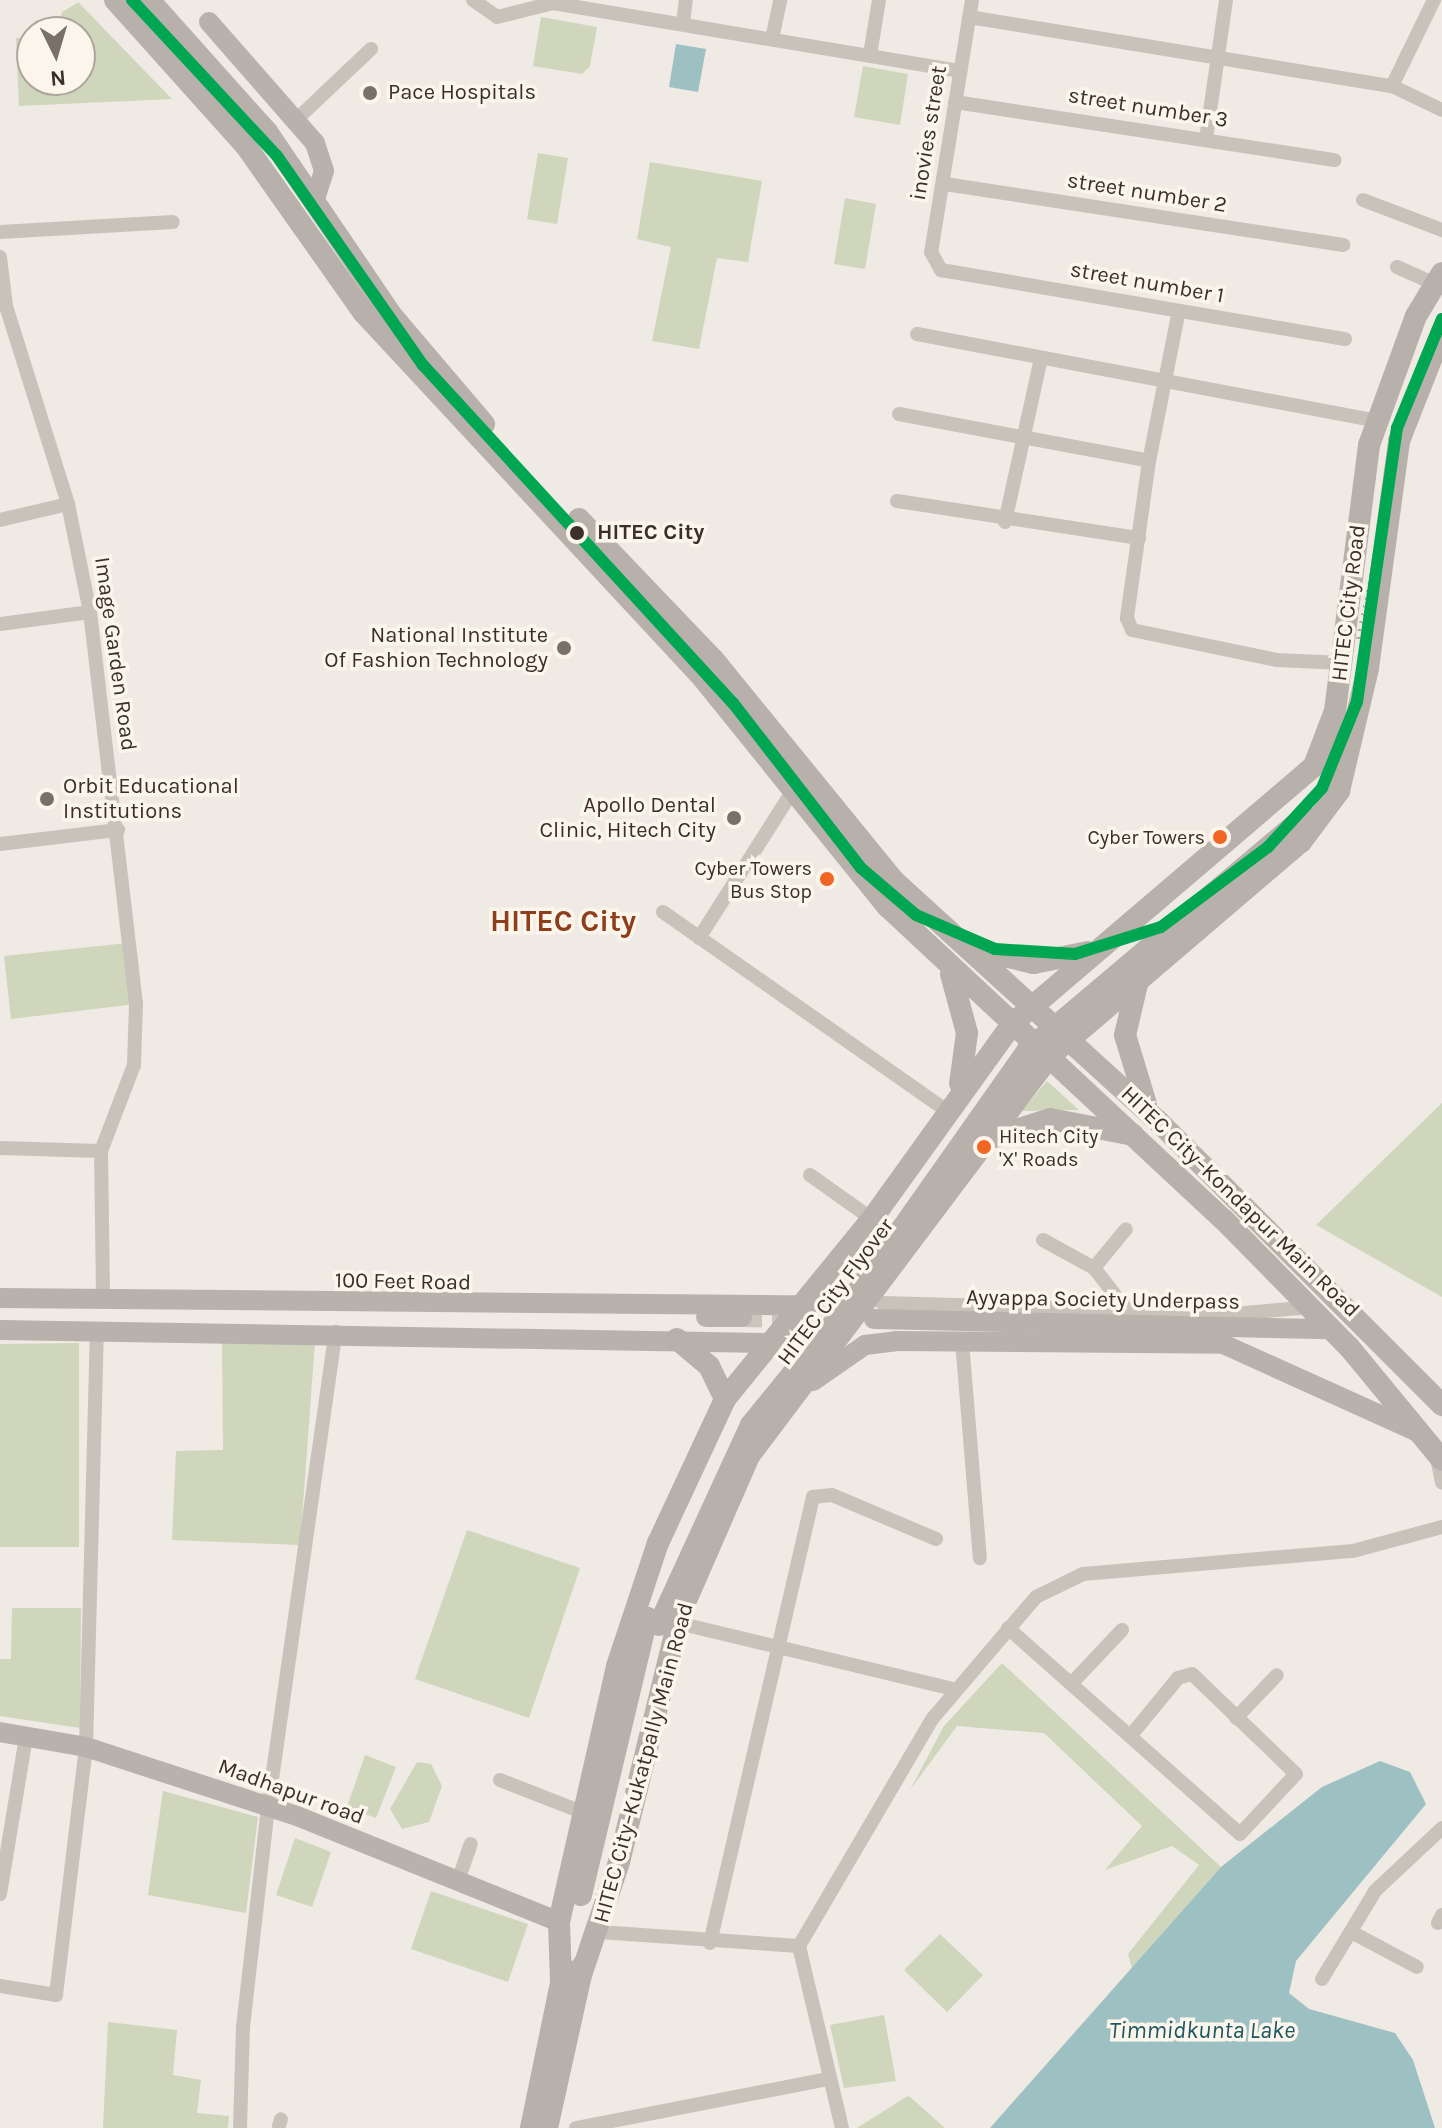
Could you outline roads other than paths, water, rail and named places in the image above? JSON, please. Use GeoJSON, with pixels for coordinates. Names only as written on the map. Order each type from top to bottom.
{"type":"FeatureCollection","features":[{"type":"Feature","properties":{"kind":"main road","name":"HITEC City–Kondapur Main Road"},"geometry":{"type":"LineString","coordinates":[[115,0],[220,113],[363,312],[587,550],[794,789],[879,897],[947,966],[1141,1139],[1310,1307],[1434,1449]]}},
{"type":"Feature","properties":{"kind":"main road","name":"HITEC City–Kondapur Main Road"},"geometry":{"type":"LineString","coordinates":[[149,0],[267,132],[392,316],[481,421],[713,659],[879,866],[1158,1121],[1442,1405]]}},
{"type":"Feature","properties":{"kind":"main road"},"geometry":{"type":"LineString","coordinates":[[209,22],[297,119],[323,163],[314,202]]}},
{"type":"Feature","properties":{"kind":"main road"},"geometry":{"type":"LineString","coordinates":[[220,113],[241,101]]}},
{"type":"Feature","properties":{"kind":"main road"},"geometry":{"type":"LineString","coordinates":[[246,146],[267,132]]}},
{"type":"Feature","properties":{"kind":"main road","name":"HITEC City Road"},"geometry":{"type":"LineString","coordinates":[[981,1142],[1050,1056],[1313,830],[1339,791],[1342,663],[1376,421],[1438,279]]}},
{"type":"Feature","properties":{"kind":"main road","name":"HITEC City Road"},"geometry":{"type":"LineString","coordinates":[[1012,1024],[1288,793],[1340,739],[1399,441],[1442,332]]}},
{"type":"Feature","properties":{"kind":"main road","name":"HITEC City Flyover"},"geometry":{"type":"LineString","coordinates":[[571,1979],[618,1766],[659,1625],[725,1469],[774,1391],[846,1308],[1046,1030],[1294,816],[1340,739]]}},
{"type":"Feature","properties":{"kind":"main road"},"geometry":{"type":"LineString","coordinates":[[1135,920],[1145,945],[1169,955]]}},
{"type":"Feature","properties":{"kind":"main road"},"geometry":{"type":"LineString","coordinates":[[963,941],[1034,963],[1106,943]]}},
{"type":"Feature","properties":{"kind":"main road"},"geometry":{"type":"LineString","coordinates":[[947,966],[967,1033],[949,1112]]}},
{"type":"Feature","properties":{"kind":"main road"},"geometry":{"type":"LineString","coordinates":[[1139,980],[1128,1004],[1127,1054],[1158,1121]]}},
{"type":"Feature","properties":{"kind":"main road","name":"HITEC City–Kukatpally Main Road"},"geometry":{"type":"LineString","coordinates":[[547,2128],[571,1979],[559,1922],[617,1666],[658,1543],[725,1399],[872,1219],[1012,1024]]}},
{"type":"Feature","properties":{"kind":"main road"},"geometry":{"type":"LineString","coordinates":[[981,1142],[1050,1119],[1107,1125],[1141,1139]]}},
{"type":"Feature","properties":{"kind":"main road","name":"HITEC City–Kukatpally Main Road"},"geometry":{"type":"LineString","coordinates":[[531,2128],[571,1979],[599,1932],[678,1623],[749,1456],[778,1411],[833,1345],[873,1309],[981,1142]]}},
{"type":"Feature","properties":{"kind":"main road","name":"100 Feet Road"},"geometry":{"type":"LineString","coordinates":[[0,1298],[475,1307],[805,1301],[873,1309]]}},
{"type":"Feature","properties":{"kind":"main road","name":"Ayyappa Society Underpass"},"geometry":{"type":"LineString","coordinates":[[873,1309],[1330,1329]]}},
{"type":"Feature","properties":{"kind":"main road"},"geometry":{"type":"LineString","coordinates":[[180,1331],[308,1319],[742,1317]]}},
{"type":"Feature","properties":{"kind":"main road"},"geometry":{"type":"LineString","coordinates":[[0,1330],[336,1332],[773,1341],[833,1345]]}},
{"type":"Feature","properties":{"kind":"main road"},"geometry":{"type":"LineString","coordinates":[[677,1339],[709,1366],[725,1399]]}},
{"type":"Feature","properties":{"kind":"main road","name":"HITEC City–Kukatpally Main Road"},"geometry":{"type":"LineString","coordinates":[[778,1411],[865,1345],[962,1341],[1241,1348],[1434,1449]]}},
{"type":"Feature","properties":{"kind":"main road","name":"Madhapur road"},"geometry":{"type":"LineString","coordinates":[[0,1732],[86,1747],[268,1807],[559,1922]]}},
{"type":"Feature","properties":{"kind":"street"},"geometry":{"type":"LineString","coordinates":[[473,0],[497,17],[553,3],[960,71]]}},
{"type":"Feature","properties":{"kind":"street"},"geometry":{"type":"LineString","coordinates":[[683,23],[686,0]]}},
{"type":"Feature","properties":{"kind":"street"},"geometry":{"type":"LineString","coordinates":[[772,39],[780,0]]}},
{"type":"Feature","properties":{"kind":"street"},"geometry":{"type":"LineString","coordinates":[[870,55],[879,0]]}},
{"type":"Feature","properties":{"kind":"street","name":"inovies street"},"geometry":{"type":"LineString","coordinates":[[941,270],[931,252],[945,184],[972,0]]}},
{"type":"Feature","properties":{"kind":"street"},"geometry":{"type":"LineString","coordinates":[[1206,139],[1226,0]]}},
{"type":"Feature","properties":{"kind":"street"},"geometry":{"type":"LineString","coordinates":[[1392,86],[1434,0]]}},
{"type":"Feature","properties":{"kind":"street"},"geometry":{"type":"LineString","coordinates":[[969,17],[1392,86],[1442,110]]}},
{"type":"Feature","properties":{"kind":"street"},"geometry":{"type":"LineString","coordinates":[[297,119],[371,49]]}},
{"type":"Feature","properties":{"kind":"street","name":"street number 3"},"geometry":{"type":"LineString","coordinates":[[955,102],[1335,160]]}},
{"type":"Feature","properties":{"kind":"street","name":"street number 2"},"geometry":{"type":"LineString","coordinates":[[945,184],[1343,245]]}},
{"type":"Feature","properties":{"kind":"street"},"geometry":{"type":"LineString","coordinates":[[1365,203],[1442,230]]}},
{"type":"Feature","properties":{"kind":"street"},"geometry":{"type":"LineString","coordinates":[[0,232],[173,222]]}},
{"type":"Feature","properties":{"kind":"street","name":"Image Garden Road"},"geometry":{"type":"LineString","coordinates":[[0,257],[3,306],[68,504],[90,612],[118,830],[137,1042],[101,1151],[103,1300]]}},
{"type":"Feature","properties":{"kind":"street"},"geometry":{"type":"LineString","coordinates":[[1397,267],[1438,279]]}},
{"type":"Feature","properties":{"kind":"street","name":"street number 1"},"geometry":{"type":"LineString","coordinates":[[941,270],[1345,339]]}},
{"type":"Feature","properties":{"kind":"street"},"geometry":{"type":"LineString","coordinates":[[1177,320],[1167,384],[1149,461],[1127,618],[1140,635],[1342,663]]}},
{"type":"Feature","properties":{"kind":"street"},"geometry":{"type":"LineString","coordinates":[[917,334],[1167,384],[1376,421]]}},
{"type":"Feature","properties":{"kind":"street"},"geometry":{"type":"LineString","coordinates":[[1005,522],[1041,358]]}},
{"type":"Feature","properties":{"kind":"street"},"geometry":{"type":"LineString","coordinates":[[899,414],[1149,461]]}},
{"type":"Feature","properties":{"kind":"street"},"geometry":{"type":"LineString","coordinates":[[897,501],[1005,522],[1139,538]]}},
{"type":"Feature","properties":{"kind":"street"},"geometry":{"type":"LineString","coordinates":[[0,520],[68,504]]}},
{"type":"Feature","properties":{"kind":"street"},"geometry":{"type":"LineString","coordinates":[[0,624],[90,612]]}},
{"type":"Feature","properties":{"kind":"street"},"geometry":{"type":"LineString","coordinates":[[699,938],[794,789]]}},
{"type":"Feature","properties":{"kind":"street"},"geometry":{"type":"LineString","coordinates":[[0,844],[118,830]]}},
{"type":"Feature","properties":{"kind":"street"},"geometry":{"type":"LineString","coordinates":[[663,912],[949,1112]]}},
{"type":"Feature","properties":{"kind":"street"},"geometry":{"type":"LineString","coordinates":[[0,1148],[101,1151]]}},
{"type":"Feature","properties":{"kind":"street"},"geometry":{"type":"LineString","coordinates":[[810,1175],[872,1219]]}},
{"type":"Feature","properties":{"kind":"street"},"geometry":{"type":"LineString","coordinates":[[1094,1268],[1126,1229]]}},
{"type":"Feature","properties":{"kind":"street"},"geometry":{"type":"LineString","coordinates":[[1043,1240],[1094,1268],[1126,1309]]}},
{"type":"Feature","properties":{"kind":"street"},"geometry":{"type":"LineString","coordinates":[[873,1309],[1310,1307]]}},
{"type":"Feature","properties":{"kind":"street"},"geometry":{"type":"LineString","coordinates":[[0,1986],[56,1995],[86,1747],[97,1332]]}},
{"type":"Feature","properties":{"kind":"street"},"geometry":{"type":"LineString","coordinates":[[240,2128],[243,2027],[268,1807],[336,1332]]}},
{"type":"Feature","properties":{"kind":"street"},"geometry":{"type":"LineString","coordinates":[[962,1341],[980,1558]]}},
{"type":"Feature","properties":{"kind":"street"},"geometry":{"type":"LineString","coordinates":[[1434,1449],[1442,1482]]}},
{"type":"Feature","properties":{"kind":"street"},"geometry":{"type":"LineString","coordinates":[[710,1943],[782,1644],[813,1497],[832,1495],[936,1539]]}},
{"type":"Feature","properties":{"kind":"street"},"geometry":{"type":"LineString","coordinates":[[842,2128],[827,2079],[799,1946],[953,1689],[1036,1597],[1083,1574],[1353,1551],[1442,1527]]}},
{"type":"Feature","properties":{"kind":"street"},"geometry":{"type":"LineString","coordinates":[[678,1623],[782,1644],[953,1689]]}},
{"type":"Feature","properties":{"kind":"street"},"geometry":{"type":"LineString","coordinates":[[1008,1628],[1132,1734],[1240,1834],[1296,1774],[1192,1674],[1184,1675],[1132,1734]]}},
{"type":"Feature","properties":{"kind":"street"},"geometry":{"type":"LineString","coordinates":[[1072,1683],[1122,1630]]}},
{"type":"Feature","properties":{"kind":"street"},"geometry":{"type":"LineString","coordinates":[[1236,1718],[1277,1675]]}},
{"type":"Feature","properties":{"kind":"street"},"geometry":{"type":"LineString","coordinates":[[0,1894],[26,1737]]}},
{"type":"Feature","properties":{"kind":"street"},"geometry":{"type":"LineString","coordinates":[[500,1780],[584,1813]]}},
{"type":"Feature","properties":{"kind":"street"},"geometry":{"type":"LineString","coordinates":[[1322,1979],[1355,1934],[1375,1891],[1442,1828]]}},
{"type":"Feature","properties":{"kind":"street"},"geometry":{"type":"LineString","coordinates":[[458,1881],[471,1844]]}},
{"type":"Feature","properties":{"kind":"street"},"geometry":{"type":"LineString","coordinates":[[599,1932],[710,1943],[799,1946]]}},
{"type":"Feature","properties":{"kind":"street"},"geometry":{"type":"LineString","coordinates":[[1355,1934],[1417,1967]]}},
{"type":"Feature","properties":{"kind":"street"},"geometry":{"type":"LineString","coordinates":[[576,2128],[827,2079]]}},
{"type":"Feature","properties":{"kind":"water"},"geometry":{"type":"Polygon","coordinates":[[[676,44],[706,49],[698,92],[669,87],[676,44]]]}},
{"type":"Feature","properties":{"kind":"water","name":"Timmidkunta Lake"},"geometry":{"type":"Polygon","coordinates":[[[1380,1761],[1410,1772],[1426,1804],[1296,1961],[1289,1993],[1309,2009],[1395,2033],[1413,2060],[1435,2128],[990,2128],[1221,1867],[1322,1787],[1380,1761]]]}},
{"type":"Feature","properties":{"kind":"tunnel"},"geometry":{"type":"LineString","coordinates":[[742,1317],[850,1319]]}},
{"type":"Feature","properties":{"kind":"railway"},"geometry":{"type":"LineString","coordinates":[[1358,639],[1378,544]]}},
{"type":"Feature","properties":{"kind":"metro line","name":"3"},"geometry":{"type":"LineString","coordinates":[[132,0],[277,156],[423,365],[733,703],[861,868],[916,915],[995,949],[1075,954],[1161,927],[1268,847],[1322,788],[1357,702],[1397,428],[1442,319]]}},
{"type":"Feature","properties":{"kind":"place","name":"Pace Hospitals"},"geometry":{"type":"Point","coordinates":[370,93]}},
{"type":"Feature","properties":{"kind":"place","name":"HITEC City"},"geometry":{"type":"Point","coordinates":[577,533]}},
{"type":"Feature","properties":{"kind":"place","name":"National Institute Of Fashion Technology"},"geometry":{"type":"Point","coordinates":[564,648]}},
{"type":"Feature","properties":{"kind":"place","name":"Orbit Educational Institutions"},"geometry":{"type":"Point","coordinates":[47,799]}},
{"type":"Feature","properties":{"kind":"place","name":"Apollo Dental Clinic, Hitech City"},"geometry":{"type":"Point","coordinates":[734,818]}},
{"type":"Feature","properties":{"kind":"place","name":"Cyber Towers"},"geometry":{"type":"Point","coordinates":[1220,837]}},
{"type":"Feature","properties":{"kind":"place","name":"Cyber Towers Bus Stop"},"geometry":{"type":"Point","coordinates":[827,879]}},
{"type":"Feature","properties":{"kind":"place","name":"Hitech City 'X' Roads"},"geometry":{"type":"Point","coordinates":[984,1147]}},
{"type":"Feature","properties":{"kind":"district","name":"HITEC City"},"geometry":{"type":"Point","coordinates":[563,921]}}]}
